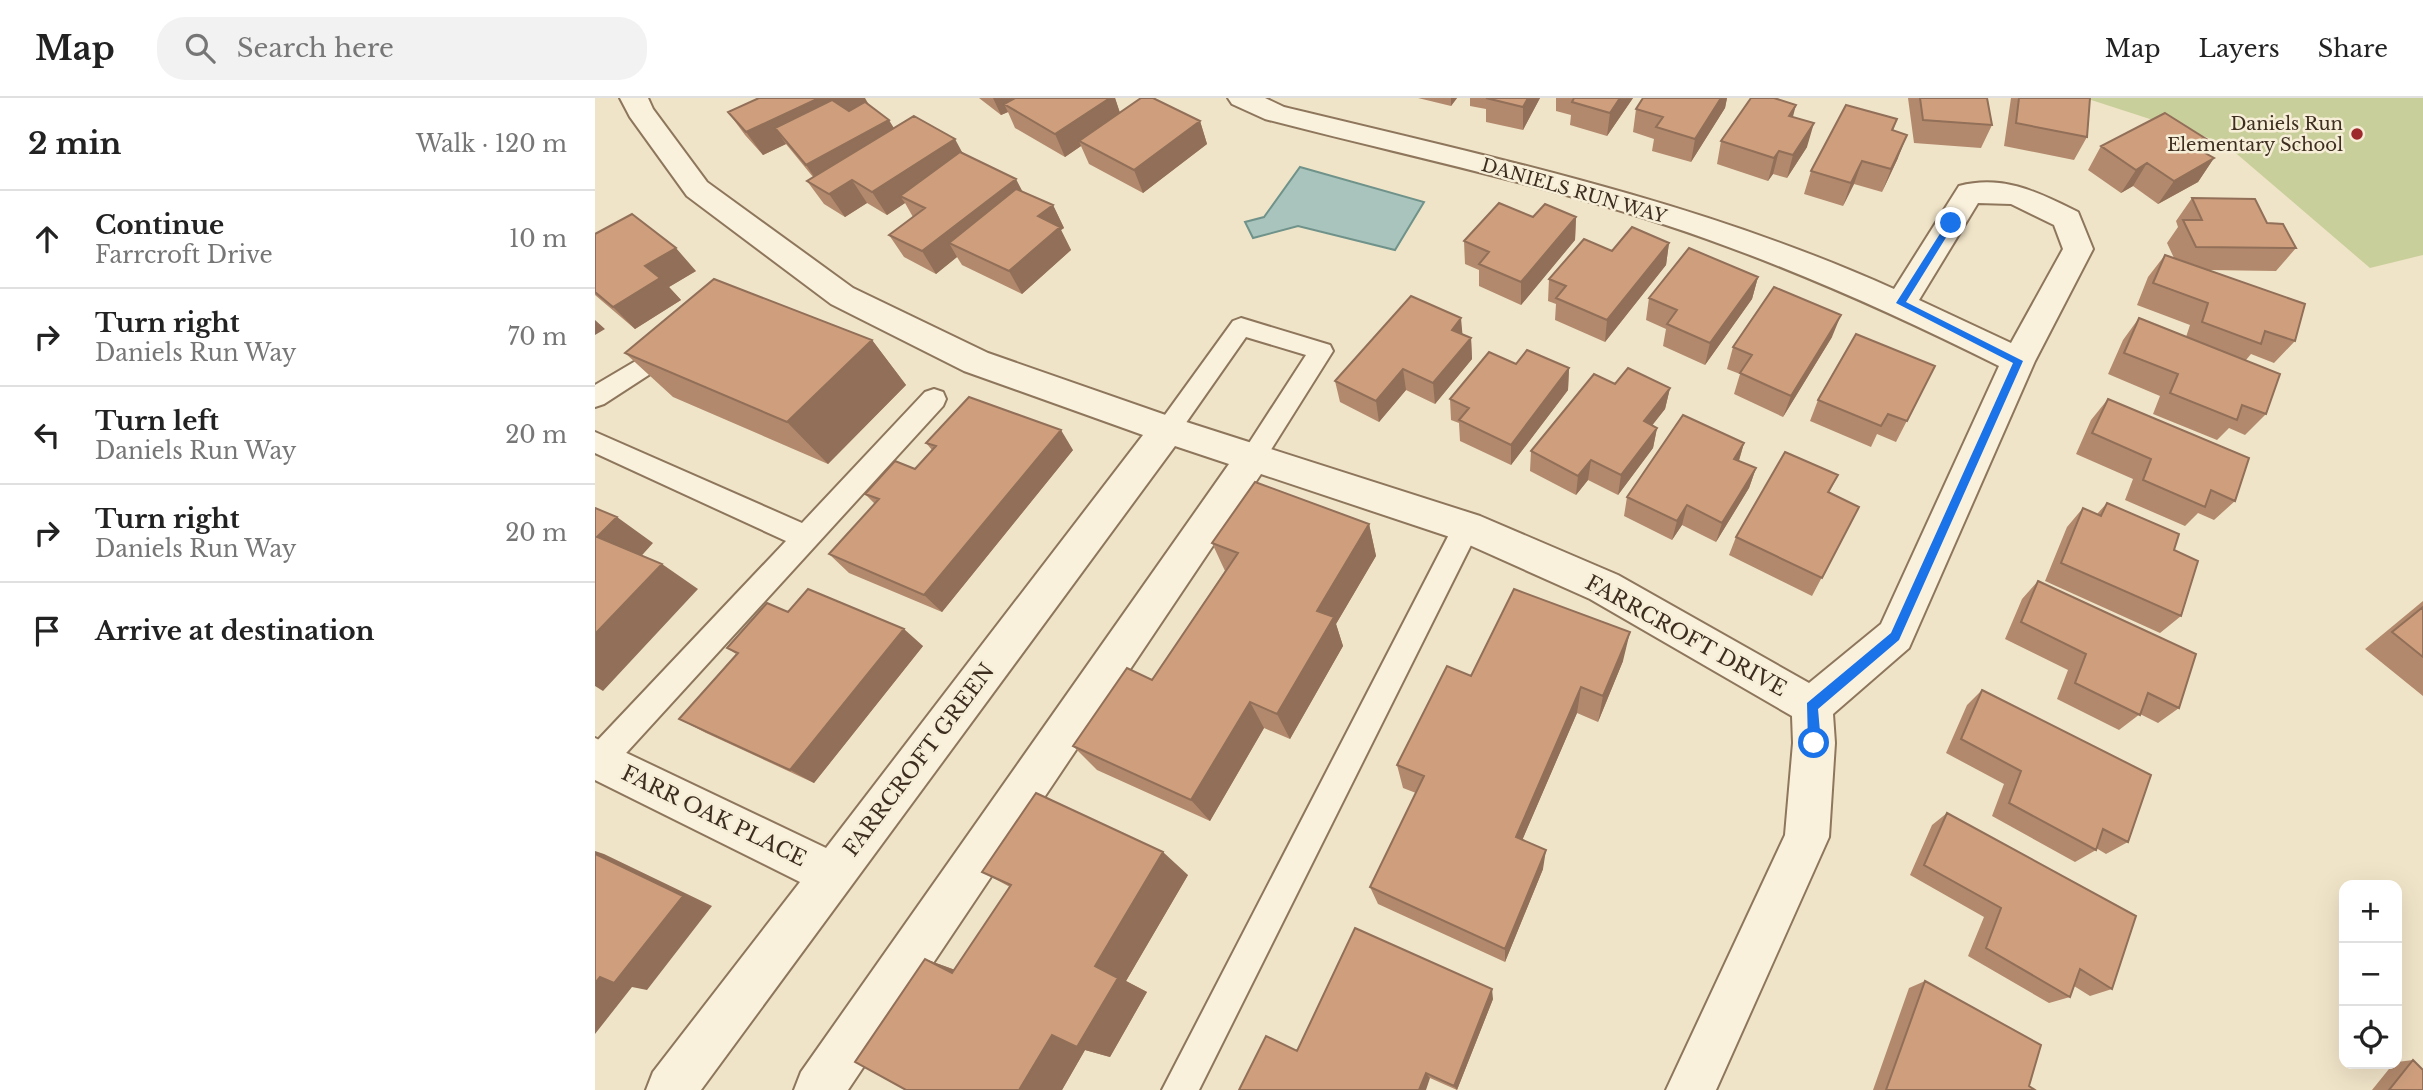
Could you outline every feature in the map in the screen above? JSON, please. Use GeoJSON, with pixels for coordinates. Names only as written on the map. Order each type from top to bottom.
{"type":"FeatureCollection","features":[{"type":"Feature","properties":{"kind":"street"},"geometry":{"type":"LineString","coordinates":[[634,98],[640,111],[697,189],[842,296],[976,362],[1167,430]]}},
{"type":"Feature","properties":{"kind":"street","name":"DANIELS RUN WAY"},"geometry":{"type":"LineString","coordinates":[[1242,98],[1275,113],[1561,185],[1731,236],[1901,303],[2018,361]]}},
{"type":"Feature","properties":{"kind":"street"},"geometry":{"type":"LineString","coordinates":[[1812,706],[1895,636],[2018,361],[2078,248],[2067,219],[2017,194],[1969,193],[1901,303]]}},
{"type":"Feature","properties":{"kind":"street","name":"FARRCROFT DRIVE"},"geometry":{"type":"LineString","coordinates":[[1167,430],[1467,527],[1604,587],[1812,706],[1814,743],[1807,837],[1691,1090]]}},
{"type":"Feature","properties":{"kind":"street","name":"FARRCROFT GREEN"},"geometry":{"type":"LineString","coordinates":[[671,1090],[1167,430]]}},
{"type":"Feature","properties":{"kind":"street"},"geometry":{"type":"LineString","coordinates":[[819,1090],[1253,457]]}},
{"type":"Feature","properties":{"kind":"street","name":"FARR OAK PLACE"},"geometry":{"type":"LineString","coordinates":[[597,761],[832,875]]}},
{"type":"Feature","properties":{"kind":"lane"},"geometry":{"type":"LineString","coordinates":[[1167,430],[1241,327],[1321,351],[1253,457]]}},
{"type":"Feature","properties":{"kind":"lane"},"geometry":{"type":"LineString","coordinates":[[595,397],[694,335]]}},
{"type":"Feature","properties":{"kind":"lane"},"geometry":{"type":"LineString","coordinates":[[597,761],[934,398]]}},
{"type":"Feature","properties":{"kind":"lane"},"geometry":{"type":"LineString","coordinates":[[595,442],[806,537]]}},
{"type":"Feature","properties":{"kind":"lane"},"geometry":{"type":"LineString","coordinates":[[1180,1090],[1467,527]]}},
{"type":"Feature","properties":{"kind":"green space"},"geometry":{"type":"Polygon","coordinates":[[[2085,98],[2423,98],[2423,255],[2370,268],[2224,143],[2085,98]]]}},
{"type":"Feature","properties":{"kind":"water"},"geometry":{"type":"Polygon","coordinates":[[[1300,167],[1424,202],[1395,250],[1298,226],[1253,238],[1245,222],[1264,217],[1300,167]]]}},
{"type":"Feature","properties":{"kind":"building"},"geometry":{"type":"Polygon","coordinates":[[[759,98],[819,98],[746,132],[728,112],[759,98]]]}},
{"type":"Feature","properties":{"kind":"building"},"geometry":{"type":"Polygon","coordinates":[[[1015,98],[1110,98],[1055,134],[1004,104],[1015,98]]]}},
{"type":"Feature","properties":{"kind":"building"},"geometry":{"type":"Polygon","coordinates":[[[1141,98],[1153,98],[1200,121],[1134,170],[1079,141],[1141,98]]]}},
{"type":"Feature","properties":{"kind":"building"},"geometry":{"type":"Polygon","coordinates":[[[1486,98],[1528,98],[1523,107],[1486,98]]]}},
{"type":"Feature","properties":{"kind":"building"},"geometry":{"type":"Polygon","coordinates":[[[1574,98],[1620,98],[1610,113],[1572,102],[1574,98]]]}},
{"type":"Feature","properties":{"kind":"building"},"geometry":{"type":"Polygon","coordinates":[[[1643,98],[1721,98],[1695,139],[1656,127],[1663,117],[1636,109],[1643,98]]]}},
{"type":"Feature","properties":{"kind":"building"},"geometry":{"type":"Polygon","coordinates":[[[1751,98],[1774,98],[1796,105],[1789,116],[1814,123],[1793,155],[1779,151],[1774,158],[1721,141],[1751,98]]]}},
{"type":"Feature","properties":{"kind":"building"},"geometry":{"type":"Polygon","coordinates":[[[1920,98],[1987,98],[1992,125],[1923,120],[1920,98]]]}},
{"type":"Feature","properties":{"kind":"building"},"geometry":{"type":"Polygon","coordinates":[[[2019,98],[2090,98],[2087,137],[2016,123],[2019,98]]]}},
{"type":"Feature","properties":{"kind":"building"},"geometry":{"type":"Polygon","coordinates":[[[832,100],[849,111],[865,102],[889,120],[806,165],[775,128],[832,100]]]}},
{"type":"Feature","properties":{"kind":"building"},"geometry":{"type":"Polygon","coordinates":[[[1846,105],[1897,119],[1892,130],[1907,135],[1891,169],[1862,161],[1851,183],[1811,171],[1846,105]]]}},
{"type":"Feature","properties":{"kind":"building"},"geometry":{"type":"Polygon","coordinates":[[[2165,113],[2211,142],[2198,149],[2214,158],[2174,181],[2147,163],[2136,170],[2101,146],[2165,113]]]}},
{"type":"Feature","properties":{"kind":"building"},"geometry":{"type":"Polygon","coordinates":[[[914,116],[955,139],[872,192],[852,180],[829,194],[807,181],[914,116]]]}},
{"type":"Feature","properties":{"kind":"building"},"geometry":{"type":"Polygon","coordinates":[[[960,152],[1016,179],[922,251],[889,235],[925,208],[900,196],[960,152]]]}},
{"type":"Feature","properties":{"kind":"building"},"geometry":{"type":"Polygon","coordinates":[[[1016,189],[1053,205],[1038,216],[1060,227],[1009,271],[949,243],[1016,189]]]}},
{"type":"Feature","properties":{"kind":"building"},"geometry":{"type":"Polygon","coordinates":[[[2192,198],[2255,199],[2267,223],[2283,224],[2296,248],[2196,247],[2183,220],[2202,220],[2192,198]]]}},
{"type":"Feature","properties":{"kind":"building"},"geometry":{"type":"Polygon","coordinates":[[[1499,203],[1533,217],[1545,204],[1576,217],[1521,282],[1479,264],[1489,252],[1464,241],[1499,203]]]}},
{"type":"Feature","properties":{"kind":"building"},"geometry":{"type":"Polygon","coordinates":[[[632,214],[676,248],[645,266],[660,278],[613,307],[595,292],[595,234],[632,214]]]}},
{"type":"Feature","properties":{"kind":"building"},"geometry":{"type":"Polygon","coordinates":[[[1632,227],[1669,243],[1607,320],[1556,298],[1566,286],[1549,279],[1584,239],[1612,251],[1632,227]]]}},
{"type":"Feature","properties":{"kind":"building"},"geometry":{"type":"Polygon","coordinates":[[[1689,248],[1758,277],[1710,343],[1667,324],[1677,310],[1649,298],[1689,248]]]}},
{"type":"Feature","properties":{"kind":"building"},"geometry":{"type":"Polygon","coordinates":[[[2165,255],[2305,304],[2295,341],[2265,331],[2261,344],[2202,322],[2208,303],[2153,283],[2165,255]]]}},
{"type":"Feature","properties":{"kind":"building"},"geometry":{"type":"Polygon","coordinates":[[[714,279],[872,340],[787,422],[625,353],[714,279]]]}},
{"type":"Feature","properties":{"kind":"building"},"geometry":{"type":"Polygon","coordinates":[[[1774,287],[1841,315],[1791,396],[1740,373],[1752,355],[1733,347],[1774,287]]]}},
{"type":"Feature","properties":{"kind":"building"},"geometry":{"type":"Polygon","coordinates":[[[1411,296],[1461,318],[1452,330],[1471,338],[1433,383],[1403,369],[1376,401],[1335,381],[1411,296]]]}},
{"type":"Feature","properties":{"kind":"building"},"geometry":{"type":"Polygon","coordinates":[[[2139,318],[2280,374],[2266,414],[2242,405],[2237,420],[2170,393],[2178,374],[2124,353],[2139,318]]]}},
{"type":"Feature","properties":{"kind":"building"},"geometry":{"type":"Polygon","coordinates":[[[1856,334],[1935,366],[1907,421],[1888,414],[1881,426],[1818,400],[1856,334]]]}},
{"type":"Feature","properties":{"kind":"building"},"geometry":{"type":"Polygon","coordinates":[[[1527,350],[1569,368],[1511,445],[1459,420],[1469,408],[1450,399],[1489,352],[1516,364],[1527,350]]]}},
{"type":"Feature","properties":{"kind":"building"},"geometry":{"type":"Polygon","coordinates":[[[1628,368],[1670,388],[1644,421],[1657,428],[1621,475],[1591,460],[1578,476],[1531,451],[1594,374],[1615,384],[1628,368]]]}},
{"type":"Feature","properties":{"kind":"building"},"geometry":{"type":"Polygon","coordinates":[[[969,397],[1061,430],[924,595],[829,554],[879,499],[865,494],[895,461],[915,469],[936,446],[926,443],[969,397]]]}},
{"type":"Feature","properties":{"kind":"building"},"geometry":{"type":"Polygon","coordinates":[[[2108,399],[2249,458],[2235,501],[2211,490],[2205,507],[2143,480],[2151,459],[2092,433],[2108,399]]]}},
{"type":"Feature","properties":{"kind":"building"},"geometry":{"type":"Polygon","coordinates":[[[1683,415],[1744,443],[1734,459],[1756,468],[1722,523],[1687,505],[1677,521],[1627,497],[1683,415]]]}},
{"type":"Feature","properties":{"kind":"building"},"geometry":{"type":"Polygon","coordinates":[[[1785,452],[1838,475],[1828,492],[1859,507],[1822,578],[1736,537],[1785,452]]]}},
{"type":"Feature","properties":{"kind":"building"},"geometry":{"type":"Polygon","coordinates":[[[1255,482],[1369,524],[1317,611],[1334,617],[1277,714],[1250,702],[1191,800],[1073,746],[1127,668],[1152,680],[1238,553],[1212,543],[1255,482]]]}},
{"type":"Feature","properties":{"kind":"building"},"geometry":{"type":"Polygon","coordinates":[[[2107,503],[2179,534],[2174,550],[2198,561],[2181,616],[2061,563],[2083,508],[2101,516],[2107,503]]]}},
{"type":"Feature","properties":{"kind":"building"},"geometry":{"type":"Polygon","coordinates":[[[595,508],[617,517],[597,537],[662,564],[595,634],[595,508]]]}},
{"type":"Feature","properties":{"kind":"building"},"geometry":{"type":"Polygon","coordinates":[[[2038,581],[2196,654],[2179,708],[2148,693],[2140,715],[2075,683],[2086,654],[2021,622],[2038,581]]]}},
{"type":"Feature","properties":{"kind":"building"},"geometry":{"type":"Polygon","coordinates":[[[808,589],[904,629],[790,770],[679,719],[738,653],[727,648],[767,603],[788,612],[808,589]]]}},
{"type":"Feature","properties":{"kind":"building"},"geometry":{"type":"Polygon","coordinates":[[[1514,589],[1630,632],[1603,696],[1581,687],[1516,837],[1546,850],[1505,949],[1370,887],[1424,776],[1397,765],[1447,666],[1471,676],[1514,589]]]}},
{"type":"Feature","properties":{"kind":"building"},"geometry":{"type":"Polygon","coordinates":[[[2423,607],[2423,657],[2392,632],[2423,607]]]}},
{"type":"Feature","properties":{"kind":"building"},"geometry":{"type":"Polygon","coordinates":[[[1982,690],[2151,775],[2128,842],[2103,829],[2096,850],[2009,803],[2021,771],[1961,739],[1982,690]]]}},
{"type":"Feature","properties":{"kind":"building"},"geometry":{"type":"Polygon","coordinates":[[[1036,793],[1163,852],[1095,966],[1118,978],[1077,1047],[1052,1035],[1019,1090],[906,1090],[855,1062],[925,959],[952,973],[1011,885],[982,872],[1036,793]]]}},
{"type":"Feature","properties":{"kind":"building"},"geometry":{"type":"Polygon","coordinates":[[[1947,813],[2136,916],[2112,989],[2080,969],[2070,997],[1986,948],[2001,908],[1924,865],[1947,813]]]}},
{"type":"Feature","properties":{"kind":"building"},"geometry":{"type":"Polygon","coordinates":[[[595,854],[683,896],[614,983],[600,977],[595,983],[595,854]]]}},
{"type":"Feature","properties":{"kind":"building"},"geometry":{"type":"Polygon","coordinates":[[[1355,928],[1492,989],[1454,1086],[1426,1073],[1419,1090],[1239,1090],[1266,1036],[1297,1051],[1355,928]]]}},
{"type":"Feature","properties":{"kind":"building"},"geometry":{"type":"Polygon","coordinates":[[[1925,981],[2041,1045],[2029,1086],[2035,1090],[1886,1090],[1925,981]]]}},
{"type":"Feature","properties":{"kind":"building"},"geometry":{"type":"Polygon","coordinates":[[[2413,1060],[2423,1070],[2423,1090],[2389,1090],[2413,1060]]]}},
{"type":"Feature","properties":{"kind":"place","name":"Daniels Run Elementary School"},"geometry":{"type":"Point","coordinates":[2357,134]}},
{"type":"Feature","properties":{"kind":"route"},"geometry":{"type":"LineString","coordinates":[[1814,743],[1812,706],[1895,636],[2018,361],[1901,303],[1951,223]]}}]}
